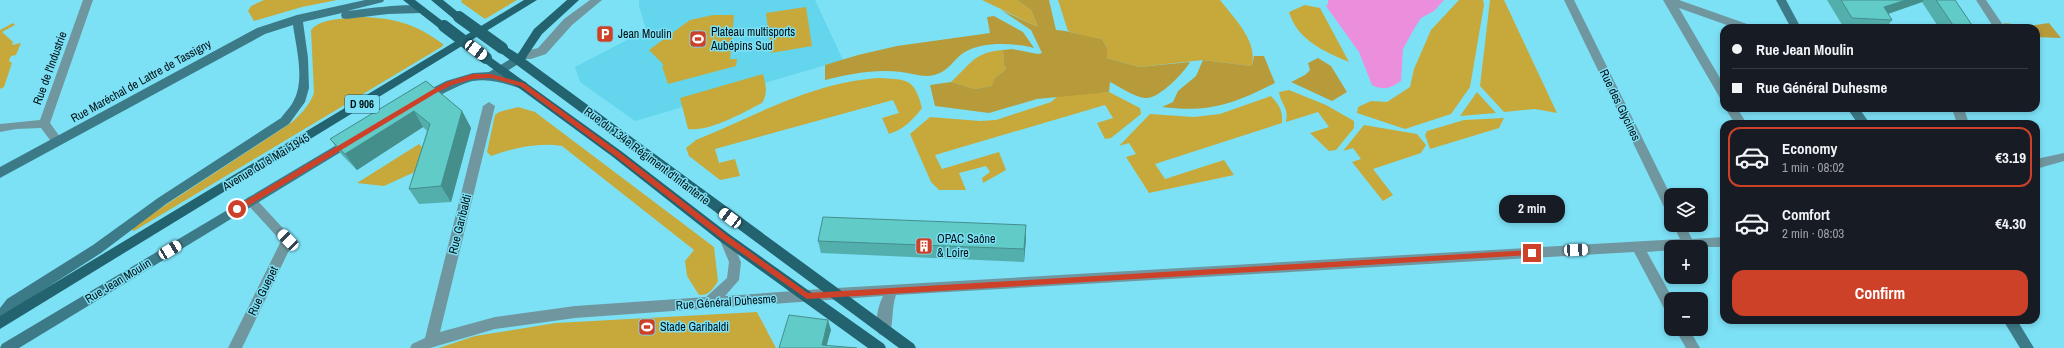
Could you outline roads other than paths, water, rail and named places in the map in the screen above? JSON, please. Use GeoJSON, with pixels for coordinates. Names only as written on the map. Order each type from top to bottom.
{"type":"FeatureCollection","features":[{"type":"Feature","properties":{"kind":"main road","name":"Rue du 134e Régiment d'Infanterie"},"geometry":{"type":"LineString","coordinates":[[408,0],[486,58],[496,73],[522,85],[617,154],[725,238],[879,348]]}},
{"type":"Feature","properties":{"kind":"main road","name":"Rue du 134e Régiment d'Infanterie"},"geometry":{"type":"LineString","coordinates":[[436,0],[502,48],[519,57],[742,226],[836,293],[909,348]]}},
{"type":"Feature","properties":{"kind":"main road","name":"Avenue du 8 Mai 1945"},"geometry":{"type":"LineString","coordinates":[[0,323],[532,0]]}},
{"type":"Feature","properties":{"kind":"main road"},"geometry":{"type":"LineString","coordinates":[[519,57],[531,38],[543,24],[574,0]]}},
{"type":"Feature","properties":{"kind":"street","name":"Rue de l'Industrie"},"geometry":{"type":"LineString","coordinates":[[57,141],[44,124],[88,0]]}},
{"type":"Feature","properties":{"kind":"street"},"geometry":{"type":"LineString","coordinates":[[297,20],[380,0]]}},
{"type":"Feature","properties":{"kind":"street"},"geometry":{"type":"LineString","coordinates":[[416,102],[450,84],[473,77],[496,73],[519,57],[542,51],[568,22],[597,0]]}},
{"type":"Feature","properties":{"kind":"street","name":"Rue des Glycines"},"geometry":{"type":"LineString","coordinates":[[1569,0],[1664,195]]}},
{"type":"Feature","properties":{"kind":"street"},"geometry":{"type":"LineString","coordinates":[[1669,0],[1735,24]]}},
{"type":"Feature","properties":{"kind":"street"},"geometry":{"type":"LineString","coordinates":[[1669,0],[1720,88]]}},
{"type":"Feature","properties":{"kind":"street"},"geometry":{"type":"LineString","coordinates":[[1781,0],[1794,24]]}},
{"type":"Feature","properties":{"kind":"street"},"geometry":{"type":"LineString","coordinates":[[1981,0],[1997,24]]}},
{"type":"Feature","properties":{"kind":"street"},"geometry":{"type":"LineString","coordinates":[[297,20],[388,10],[421,9]]}},
{"type":"Feature","properties":{"kind":"street"},"geometry":{"type":"LineString","coordinates":[[0,317],[12,303],[98,249],[162,201],[284,121],[297,106],[303,93],[304,81],[297,20]]}},
{"type":"Feature","properties":{"kind":"street","name":"Rue Maréchal de Lattre de Tassigny"},"geometry":{"type":"LineString","coordinates":[[0,173],[245,38],[277,24],[297,20]]}},
{"type":"Feature","properties":{"kind":"street","name":"Rue Garibaldi"},"geometry":{"type":"LineString","coordinates":[[431,341],[489,106]]}},
{"type":"Feature","properties":{"kind":"street"},"geometry":{"type":"LineString","coordinates":[[0,128],[16,125],[44,124]]}},
{"type":"Feature","properties":{"kind":"street","name":"Rue Jean Moulin"},"geometry":{"type":"LineString","coordinates":[[7,348],[363,134]]}},
{"type":"Feature","properties":{"kind":"street"},"geometry":{"type":"LineString","coordinates":[[2040,163],[2064,157]]}},
{"type":"Feature","properties":{"kind":"street","name":"Rue Guepet"},"geometry":{"type":"LineString","coordinates":[[235,348],[288,240],[251,201]]}},
{"type":"Feature","properties":{"kind":"street"},"geometry":{"type":"LineString","coordinates":[[708,303],[733,280],[736,262],[725,238]]}},
{"type":"Feature","properties":{"kind":"street","name":"Rue Général Duhesme"},"geometry":{"type":"LineString","coordinates":[[1708,243],[1720,242]]}},
{"type":"Feature","properties":{"kind":"street","name":"Rue Général Duhesme"},"geometry":{"type":"LineString","coordinates":[[431,341],[495,323],[548,314],[836,293],[1664,245]]}},
{"type":"Feature","properties":{"kind":"street"},"geometry":{"type":"LineString","coordinates":[[1638,247],[1664,295]]}},
{"type":"Feature","properties":{"kind":"street"},"geometry":{"type":"LineString","coordinates":[[884,330],[885,306],[891,290]]}},
{"type":"Feature","properties":{"kind":"street"},"geometry":{"type":"LineString","coordinates":[[2012,324],[2027,348]]}},
{"type":"Feature","properties":{"kind":"street"},"geometry":{"type":"LineString","coordinates":[[1686,336],[1693,348]]}},
{"type":"Feature","properties":{"kind":"street"},"geometry":{"type":"LineString","coordinates":[[417,348],[431,341]]}},
{"type":"Feature","properties":{"kind":"place","name":"Jean Moulin"},"geometry":{"type":"Point","coordinates":[605,34]}},
{"type":"Feature","properties":{"kind":"place","name":"Plateau multisports Aubépins Sud"},"geometry":{"type":"Point","coordinates":[698,39]}},
{"type":"Feature","properties":{"kind":"place","name":"OPAC Saône & Loire"},"geometry":{"type":"Point","coordinates":[924,246]}},
{"type":"Feature","properties":{"kind":"place","name":"Stade Garibaldi"},"geometry":{"type":"Point","coordinates":[647,327]}}]}
